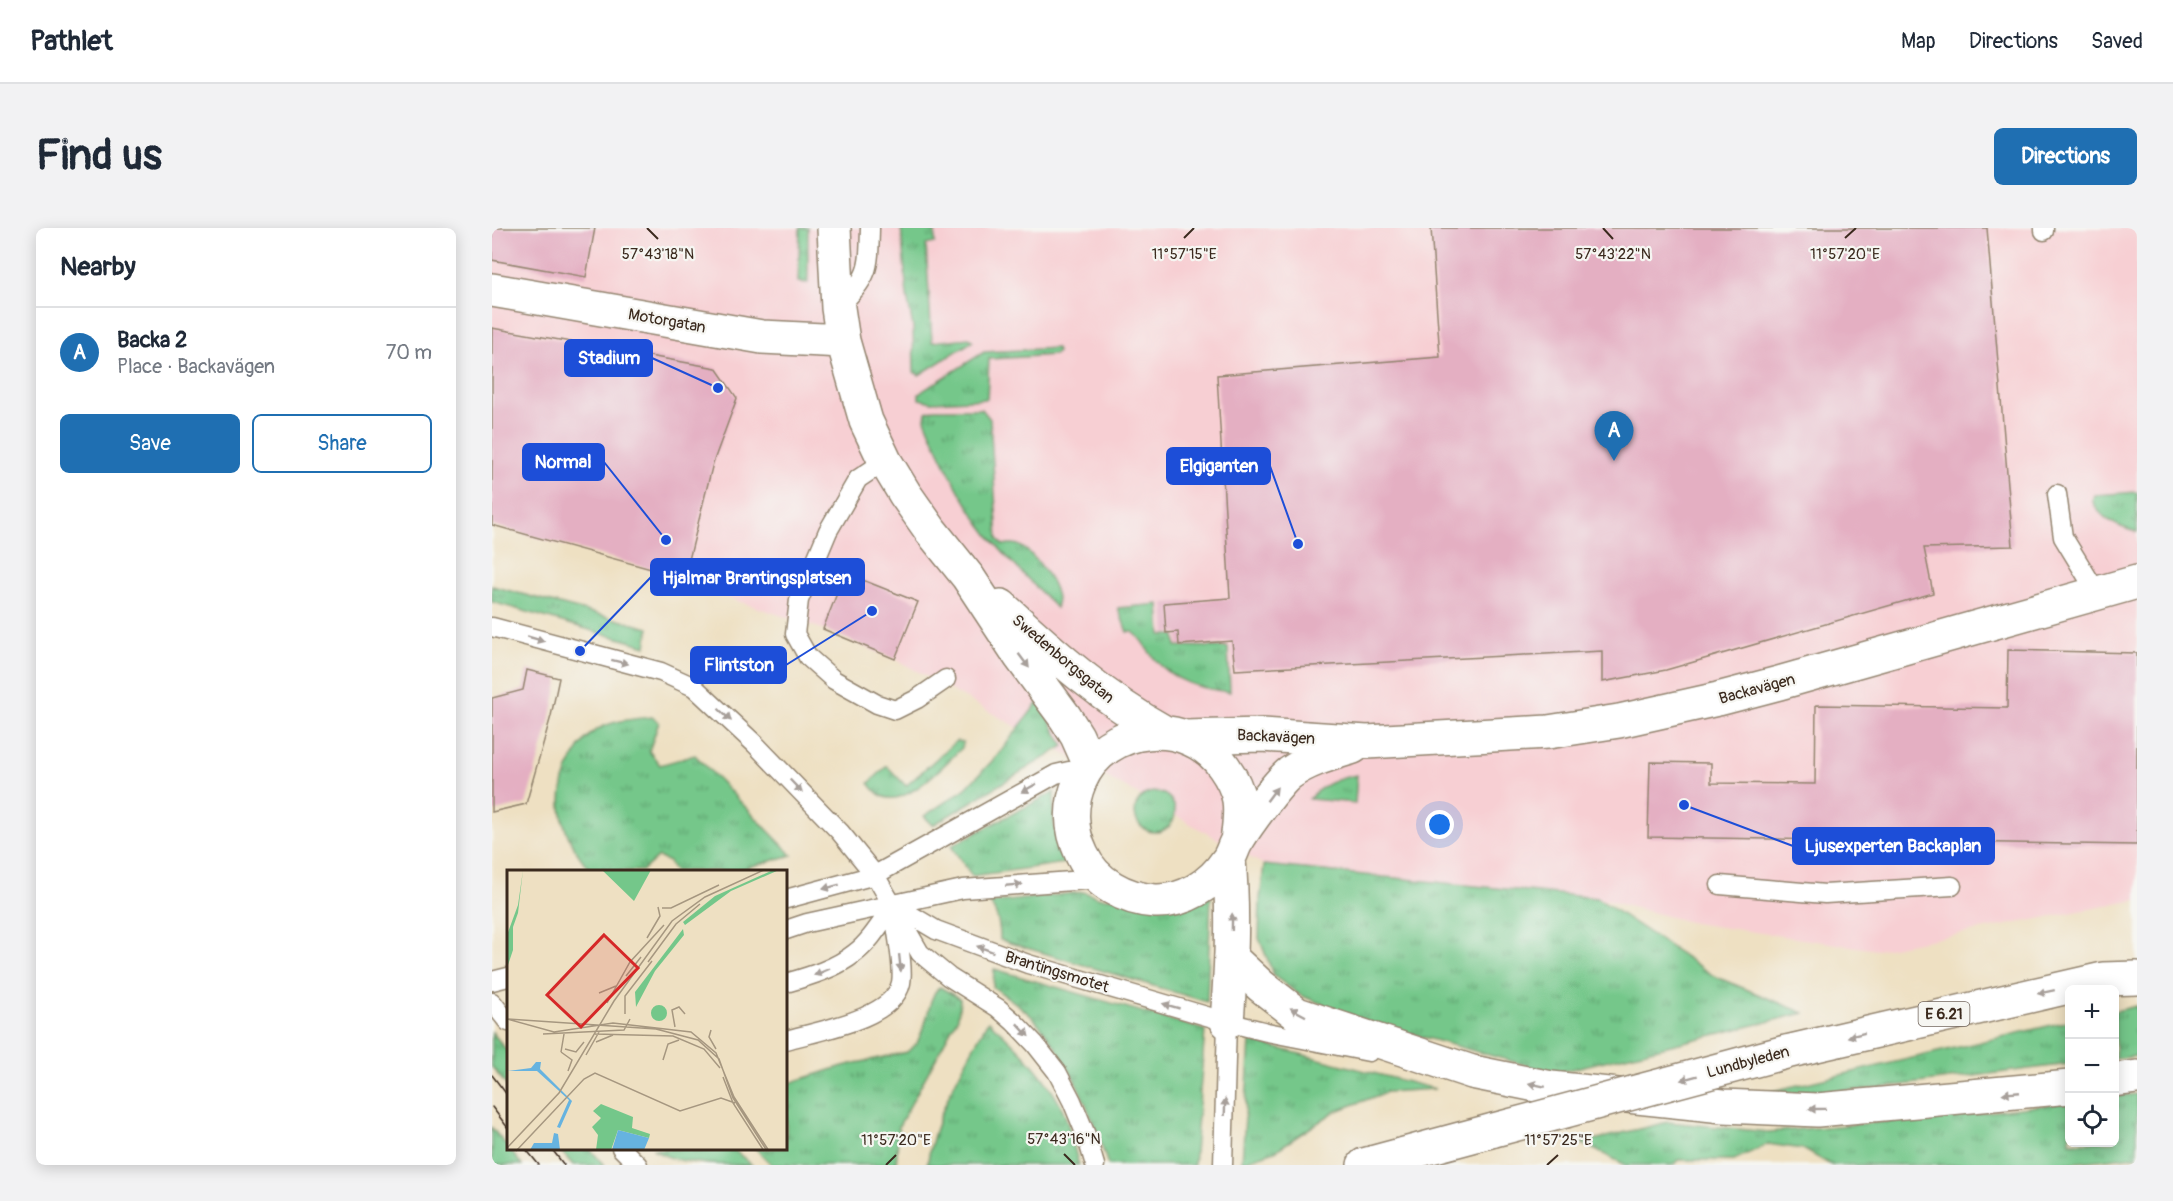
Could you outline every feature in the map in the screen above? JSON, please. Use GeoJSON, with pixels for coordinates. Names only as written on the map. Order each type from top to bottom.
{"type":"FeatureCollection","features":[{"type":"Feature","properties":{"kind":"main road","name":"Swedenborgsgatan"},"geometry":{"type":"LineString","coordinates":[[834,228],[838,308],[843,341],[866,421],[885,461],[931,531],[969,577],[1020,656],[1065,717],[1077,736],[1086,768]]}},
{"type":"Feature","properties":{"kind":"main road","name":"Motorgatan"},"geometry":{"type":"LineString","coordinates":[[492,290],[762,337],[843,341]]}},
{"type":"Feature","properties":{"kind":"main road","name":"Swedenborgsgatan"},"geometry":{"type":"LineString","coordinates":[[969,577],[1024,628],[1097,689],[1132,714],[1175,734]]}},
{"type":"Feature","properties":{"kind":"main road","name":"Backavägen"},"geometry":{"type":"LineString","coordinates":[[1175,734],[1262,735],[1367,742],[1548,732],[1619,721],[1779,683],[2137,582]]}},
{"type":"Feature","properties":{"kind":"main road"},"geometry":{"type":"LineString","coordinates":[[1227,1022],[1233,850],[1240,819],[1239,798],[1232,778],[1220,761],[1204,746],[1175,734],[1143,732],[1123,738],[1104,749],[1086,768],[1074,793],[1071,817],[1074,840],[1084,861],[1099,879],[1117,891],[1136,899],[1157,901],[1179,898],[1198,890],[1215,876],[1233,850]]}},
{"type":"Feature","properties":{"kind":"main road","name":"Backavägen"},"geometry":{"type":"LineString","coordinates":[[1233,850],[1289,774],[1328,754],[1367,742]]}},
{"type":"Feature","properties":{"kind":"main road"},"geometry":{"type":"LineString","coordinates":[[1231,958],[1261,987],[1297,1014],[1472,1072],[1551,1088],[1723,1106],[1817,1110],[2065,1087]]}},
{"type":"Feature","properties":{"kind":"main road"},"geometry":{"type":"LineString","coordinates":[[2103,979],[2137,967]]}},
{"type":"Feature","properties":{"kind":"main road","name":"Lundbyleden"},"geometry":{"type":"LineString","coordinates":[[1364,1165],[1786,1052],[2103,979],[2137,978]]}},
{"type":"Feature","properties":{"kind":"main road"},"geometry":{"type":"LineString","coordinates":[[2119,1079],[2137,1077]]}},
{"type":"Feature","properties":{"kind":"lane"},"geometry":{"type":"LineString","coordinates":[[838,308],[862,282],[868,270],[870,228]]}},
{"type":"Feature","properties":{"kind":"lane"},"geometry":{"type":"LineString","coordinates":[[885,461],[858,479],[828,531],[799,600],[795,634],[808,657],[834,680],[877,704],[895,710],[917,699],[946,679]]}},
{"type":"Feature","properties":{"kind":"lane"},"geometry":{"type":"LineString","coordinates":[[2057,494],[2063,537],[2097,593]]}},
{"type":"Feature","properties":{"kind":"lane"},"geometry":{"type":"LineString","coordinates":[[492,627],[662,672],[694,687],[755,744],[840,832],[875,875],[920,953],[940,971],[977,994],[1014,1022],[1057,1072],[1086,1135],[1095,1165]]}},
{"type":"Feature","properties":{"kind":"lane"},"geometry":{"type":"LineString","coordinates":[[788,899],[875,875],[1056,774],[1086,768]]}},
{"type":"Feature","properties":{"kind":"lane"},"geometry":{"type":"LineString","coordinates":[[788,929],[807,923],[963,889],[1099,879]]}},
{"type":"Feature","properties":{"kind":"lane"},"geometry":{"type":"LineString","coordinates":[[1720,885],[1825,894],[1952,886]]}},
{"type":"Feature","properties":{"kind":"lane"},"geometry":{"type":"LineString","coordinates":[[788,982],[825,971],[856,952],[871,937],[894,905]]}},
{"type":"Feature","properties":{"kind":"lane"},"geometry":{"type":"LineString","coordinates":[[788,1039],[870,1016],[899,991],[902,980],[894,905]]}},
{"type":"Feature","properties":{"kind":"lane","name":"Brantingsmotet"},"geometry":{"type":"LineString","coordinates":[[894,905],[936,930],[1028,964],[1227,1022],[1472,1072]]}},
{"type":"Feature","properties":{"kind":"lane"},"geometry":{"type":"LineString","coordinates":[[492,981],[507,977]]}},
{"type":"Feature","properties":{"kind":"lane"},"geometry":{"type":"LineString","coordinates":[[492,1002],[507,1019]]}},
{"type":"Feature","properties":{"kind":"lane"},"geometry":{"type":"LineString","coordinates":[[1223,1165],[1227,1022]]}},
{"type":"Feature","properties":{"kind":"lane"},"geometry":{"type":"LineString","coordinates":[[615,1150],[626,1165]]}},
{"type":"Feature","properties":{"kind":"lane"},"geometry":{"type":"LineString","coordinates":[[622,1150],[638,1165]]}},
{"type":"Feature","properties":{"kind":"shaded area"},"geometry":{"type":"Polygon","coordinates":[[[492,228],[2137,228],[2137,900],[1877,950],[1693,923],[1597,898],[1264,865],[895,659],[822,629],[665,577],[647,568],[492,525],[492,228]]]}},
{"type":"Feature","properties":{"kind":"green space"},"geometry":{"type":"Polygon","coordinates":[[[800,228],[808,228],[808,283],[798,282],[800,228]]]}},
{"type":"Feature","properties":{"kind":"green space"},"geometry":{"type":"Polygon","coordinates":[[[901,228],[935,228],[935,243],[926,245],[932,342],[969,338],[973,341],[919,375],[914,372],[913,327],[907,296],[901,228]]]}},
{"type":"Feature","properties":{"kind":"green space"},"geometry":{"type":"Polygon","coordinates":[[[1056,348],[1057,353],[1054,355],[989,359],[987,399],[932,402],[919,399],[919,394],[924,390],[984,352],[1056,348]]]}},
{"type":"Feature","properties":{"kind":"green space"},"geometry":{"type":"Polygon","coordinates":[[[934,409],[982,409],[990,419],[998,539],[1003,545],[1018,545],[1025,549],[1039,563],[1055,591],[1056,608],[1003,553],[968,506],[925,419],[926,412],[934,409]]]}},
{"type":"Feature","properties":{"kind":"green space"},"geometry":{"type":"Polygon","coordinates":[[[2137,492],[2137,532],[2110,521],[2099,512],[2092,500],[2095,495],[2137,492]]]}},
{"type":"Feature","properties":{"kind":"green space"},"geometry":{"type":"Polygon","coordinates":[[[492,586],[649,628],[646,646],[492,602],[492,586]]]}},
{"type":"Feature","properties":{"kind":"green space"},"geometry":{"type":"Polygon","coordinates":[[[1159,604],[1161,635],[1175,635],[1176,646],[1228,647],[1230,692],[1209,689],[1179,679],[1151,655],[1133,632],[1127,632],[1118,608],[1159,604]]]}},
{"type":"Feature","properties":{"kind":"green space"},"geometry":{"type":"Polygon","coordinates":[[[1039,701],[1064,746],[933,825],[924,816],[965,789],[997,756],[1039,701]]]}},
{"type":"Feature","properties":{"kind":"green space"},"geometry":{"type":"Polygon","coordinates":[[[652,717],[659,722],[649,751],[660,765],[695,755],[792,855],[739,870],[673,870],[669,862],[658,857],[643,870],[590,870],[566,831],[562,817],[562,788],[574,757],[587,738],[604,726],[631,719],[652,717]]]}},
{"type":"Feature","properties":{"kind":"green space"},"geometry":{"type":"Polygon","coordinates":[[[956,741],[963,742],[962,748],[925,782],[902,796],[892,798],[882,796],[869,783],[887,766],[906,786],[956,741]]]}},
{"type":"Feature","properties":{"kind":"green space"},"geometry":{"type":"Polygon","coordinates":[[[1357,775],[1355,803],[1309,799],[1331,782],[1357,775]]]}},
{"type":"Feature","properties":{"kind":"green space"},"geometry":{"type":"Polygon","coordinates":[[[1054,792],[1055,829],[1058,845],[1066,863],[972,876],[951,846],[1054,792]]]}},
{"type":"Feature","properties":{"kind":"green space"},"geometry":{"type":"Polygon","coordinates":[[[1155,792],[1169,798],[1175,812],[1169,826],[1155,832],[1141,826],[1135,812],[1141,798],[1155,792]]]}},
{"type":"Feature","properties":{"kind":"green space"},"geometry":{"type":"Polygon","coordinates":[[[1264,865],[1597,898],[1714,976],[1804,1013],[1555,1073],[1364,1021],[1300,995],[1274,976],[1259,938],[1264,865]]]}},
{"type":"Feature","properties":{"kind":"green space"},"geometry":{"type":"Polygon","coordinates":[[[1083,892],[1101,898],[1211,896],[1207,1002],[1000,940],[998,921],[990,903],[1083,892]]]}},
{"type":"Feature","properties":{"kind":"green space"},"geometry":{"type":"Polygon","coordinates":[[[994,969],[1205,1030],[1194,1165],[1108,1165],[1079,1089],[1060,1053],[1032,1016],[993,987],[994,969]]]}},
{"type":"Feature","properties":{"kind":"green space"},"geometry":{"type":"Polygon","coordinates":[[[940,987],[960,999],[958,1017],[899,1126],[896,1165],[772,1165],[757,1150],[788,1150],[788,1083],[843,1066],[907,1052],[917,1043],[935,992],[940,987]]]}},
{"type":"Feature","properties":{"kind":"green space"},"geometry":{"type":"Polygon","coordinates":[[[2137,1006],[2137,1056],[2119,1058],[2119,1010],[2137,1006]]]}},
{"type":"Feature","properties":{"kind":"green space"},"geometry":{"type":"Polygon","coordinates":[[[988,1021],[1029,1060],[1054,1094],[1067,1120],[1079,1165],[927,1165],[943,1109],[988,1021]]]}},
{"type":"Feature","properties":{"kind":"green space"},"geometry":{"type":"Polygon","coordinates":[[[2065,1022],[2065,1065],[1862,1090],[1760,1094],[2065,1022]]]}},
{"type":"Feature","properties":{"kind":"green space"},"geometry":{"type":"Polygon","coordinates":[[[492,1032],[507,1051],[507,1086],[492,1067],[492,1032]]]}},
{"type":"Feature","properties":{"kind":"green space"},"geometry":{"type":"Polygon","coordinates":[[[1250,1041],[1435,1089],[1387,1092],[1334,1112],[1275,1151],[1242,1162],[1250,1041]]]}},
{"type":"Feature","properties":{"kind":"green space"},"geometry":{"type":"Polygon","coordinates":[[[2137,1094],[2137,1156],[2051,1165],[1831,1165],[1803,1149],[1768,1144],[1734,1160],[1678,1160],[1673,1165],[1626,1165],[1581,1143],[1668,1122],[1768,1132],[1963,1115],[2065,1102],[2065,1147],[2119,1147],[2119,1096],[2137,1094]]]}},
{"type":"Feature","properties":{"kind":"green space"},"geometry":{"type":"Polygon","coordinates":[[[492,1128],[507,1146],[507,1150],[510,1150],[522,1165],[492,1165],[492,1128]]]}},
{"type":"Feature","properties":{"kind":"green space"},"geometry":{"type":"Polygon","coordinates":[[[560,1150],[591,1150],[604,1165],[573,1165],[560,1150]]]}},
{"type":"Feature","properties":{"kind":"green space"},"geometry":{"type":"Polygon","coordinates":[[[655,1150],[734,1150],[752,1165],[685,1161],[655,1150]]]}},
{"type":"Feature","properties":{"kind":"building"},"geometry":{"type":"Polygon","coordinates":[[[492,228],[595,228],[586,277],[492,260],[492,228]]]}},
{"type":"Feature","properties":{"kind":"building"},"geometry":{"type":"Polygon","coordinates":[[[1431,228],[1987,228],[2013,546],[1924,548],[1933,593],[1666,670],[1602,682],[1602,651],[1235,670],[1232,641],[1179,645],[1178,632],[1166,633],[1164,603],[1230,598],[1217,375],[1440,357],[1431,228]]]}},
{"type":"Feature","properties":{"kind":"building"},"geometry":{"type":"Polygon","coordinates":[[[492,328],[716,368],[737,398],[713,463],[688,564],[669,574],[492,525],[492,328]]]}},
{"type":"Feature","properties":{"kind":"building"},"geometry":{"type":"Polygon","coordinates":[[[845,573],[918,602],[895,659],[823,629],[845,573]]]}},
{"type":"Feature","properties":{"kind":"building"},"geometry":{"type":"Polygon","coordinates":[[[2008,650],[2137,653],[2137,845],[1648,837],[1650,762],[1711,763],[1711,783],[1815,784],[1816,705],[2007,708],[2008,650]]]}},
{"type":"Feature","properties":{"kind":"building"},"geometry":{"type":"Polygon","coordinates":[[[527,670],[559,678],[551,716],[526,804],[492,812],[492,698],[523,690],[527,670]]]}},
{"type":"Feature","properties":{"kind":"tram line"},"geometry":{"type":"LineString","coordinates":[[492,1075],[507,1095]]}},
{"type":"Feature","properties":{"kind":"tram line"},"geometry":{"type":"LineString","coordinates":[[492,1107],[507,1127]]}},
{"type":"Feature","properties":{"kind":"tram line"},"geometry":{"type":"LineString","coordinates":[[527,1150],[539,1165]]}},
{"type":"Feature","properties":{"kind":"tram line"},"geometry":{"type":"LineString","coordinates":[[553,1150],[564,1165]]}},
{"type":"Feature","properties":{"kind":"place","name":"Stadium"},"geometry":{"type":"Point","coordinates":[718,388]}},
{"type":"Feature","properties":{"kind":"place","name":"Backa 2"},"geometry":{"type":"Point","coordinates":[1614,461]}},
{"type":"Feature","properties":{"kind":"place","name":"Normal"},"geometry":{"type":"Point","coordinates":[666,540]}},
{"type":"Feature","properties":{"kind":"place","name":"Elgiganten"},"geometry":{"type":"Point","coordinates":[1298,544]}},
{"type":"Feature","properties":{"kind":"place","name":"Flintston"},"geometry":{"type":"Point","coordinates":[872,611]}},
{"type":"Feature","properties":{"kind":"place","name":"Hjalmar Brantingsplatsen"},"geometry":{"type":"Point","coordinates":[580,651]}},
{"type":"Feature","properties":{"kind":"place","name":"Ljusexperten Backaplan"},"geometry":{"type":"Point","coordinates":[1684,805]}}]}
